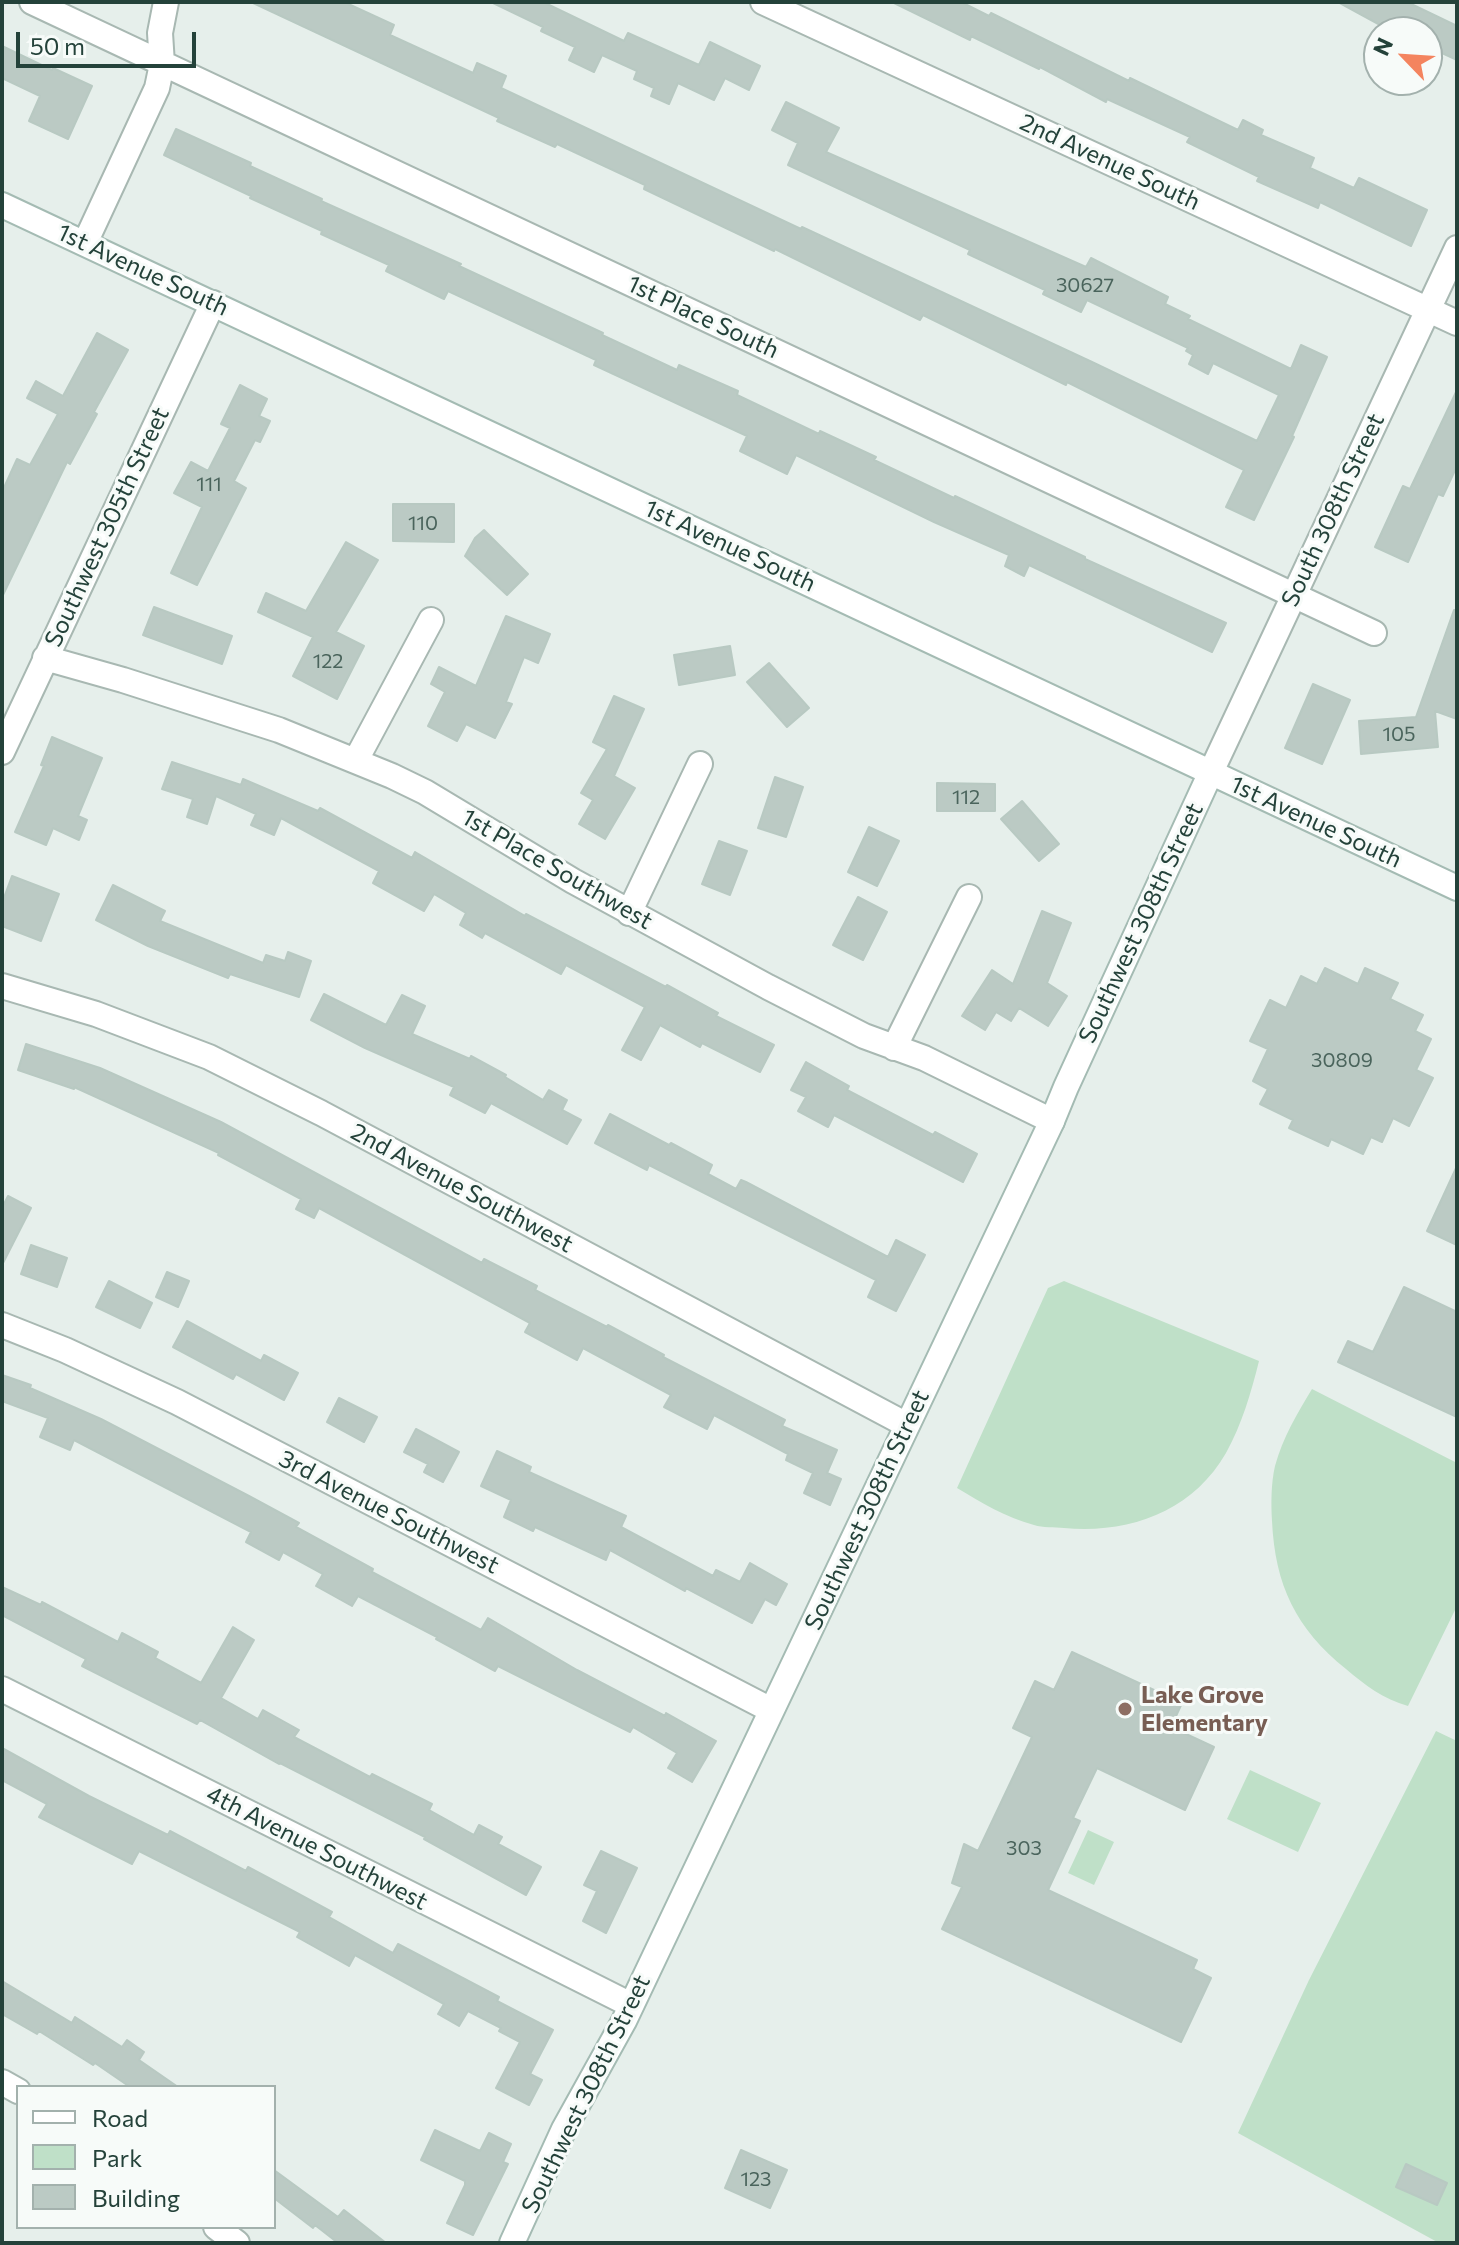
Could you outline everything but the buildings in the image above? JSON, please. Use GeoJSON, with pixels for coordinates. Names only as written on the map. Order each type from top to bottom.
{"type":"FeatureCollection","features":[{"type":"Feature","properties":{"kind":"street","name":"1st Place South"},"geometry":{"type":"LineString","coordinates":[[32,2],[1374,633]]}},
{"type":"Feature","properties":{"kind":"street"},"geometry":{"type":"LineString","coordinates":[[85,243],[157,88],[162,64],[160,33],[166,2]]}},
{"type":"Feature","properties":{"kind":"street","name":"2nd Avenue South"},"geometry":{"type":"LineString","coordinates":[[763,2],[1457,323]]}},
{"type":"Feature","properties":{"kind":"street","name":"1st Avenue South"},"geometry":{"type":"LineString","coordinates":[[2,205],[1457,888]]}},
{"type":"Feature","properties":{"kind":"street","name":"South 308th Street"},"geometry":{"type":"LineString","coordinates":[[1211,772],[1457,248]]}},
{"type":"Feature","properties":{"kind":"street","name":"Southwest 305th Street"},"geometry":{"type":"LineString","coordinates":[[2,752],[213,303]]}},
{"type":"Feature","properties":{"kind":"street"},"geometry":{"type":"LineString","coordinates":[[356,760],[431,620]]}},
{"type":"Feature","properties":{"kind":"street","name":"1st Place Southwest"},"geometry":{"type":"LineString","coordinates":[[45,658],[206,705],[356,760],[425,792],[629,913],[833,1021],[924,1058],[1052,1121]]}},
{"type":"Feature","properties":{"kind":"street"},"geometry":{"type":"LineString","coordinates":[[629,913],[700,764]]}},
{"type":"Feature","properties":{"kind":"street","name":"Southwest 308th Street"},"geometry":{"type":"LineString","coordinates":[[512,2243],[564,2129],[631,2005],[1052,1121],[1211,772]]}},
{"type":"Feature","properties":{"kind":"street"},"geometry":{"type":"LineString","coordinates":[[894,1048],[969,897]]}},
{"type":"Feature","properties":{"kind":"street","name":"2nd Avenue Southwest"},"geometry":{"type":"LineString","coordinates":[[2,986],[96,1014],[209,1057],[321,1113],[907,1425]]}},
{"type":"Feature","properties":{"kind":"street","name":"3rd Avenue Southwest"},"geometry":{"type":"LineString","coordinates":[[2,1325],[65,1350],[177,1402],[771,1710]]}},
{"type":"Feature","properties":{"kind":"street","name":"4th Avenue Southwest"},"geometry":{"type":"LineString","coordinates":[[2,1689],[631,2005]]}},
{"type":"Feature","properties":{"kind":"street"},"geometry":{"type":"LineString","coordinates":[[219,2229],[237,2243]]}},
{"type":"Feature","properties":{"kind":"green space"},"geometry":{"type":"Polygon","coordinates":[[[1064,1281],[1259,1361],[1237,1431],[1226,1453],[1195,1490],[1157,1515],[1112,1527],[1037,1526],[1003,1514],[957,1488],[1048,1288],[1064,1281]]]}},
{"type":"Feature","properties":{"kind":"green space"},"geometry":{"type":"Polygon","coordinates":[[[1312,1389],[1457,1463],[1457,1606],[1408,1706],[1375,1691],[1314,1638],[1291,1604],[1278,1566],[1271,1508],[1274,1473],[1286,1435],[1312,1389]]]}},
{"type":"Feature","properties":{"kind":"green space"},"geometry":{"type":"Polygon","coordinates":[[[1436,1731],[1457,1741],[1457,2243],[1439,2243],[1238,2133],[1309,1980],[1436,1731]]]}},
{"type":"Feature","properties":{"kind":"green space"},"geometry":{"type":"Polygon","coordinates":[[[1250,1770],[1321,1803],[1298,1852],[1227,1819],[1250,1770]]]}},
{"type":"Feature","properties":{"kind":"green space"},"geometry":{"type":"Polygon","coordinates":[[[1088,1830],[1114,1842],[1094,1885],[1068,1873],[1088,1830]]]}},
{"type":"Feature","properties":{"kind":"place","name":"Lake Grove Elementary"},"geometry":{"type":"Point","coordinates":[1125,1709]}}]}
